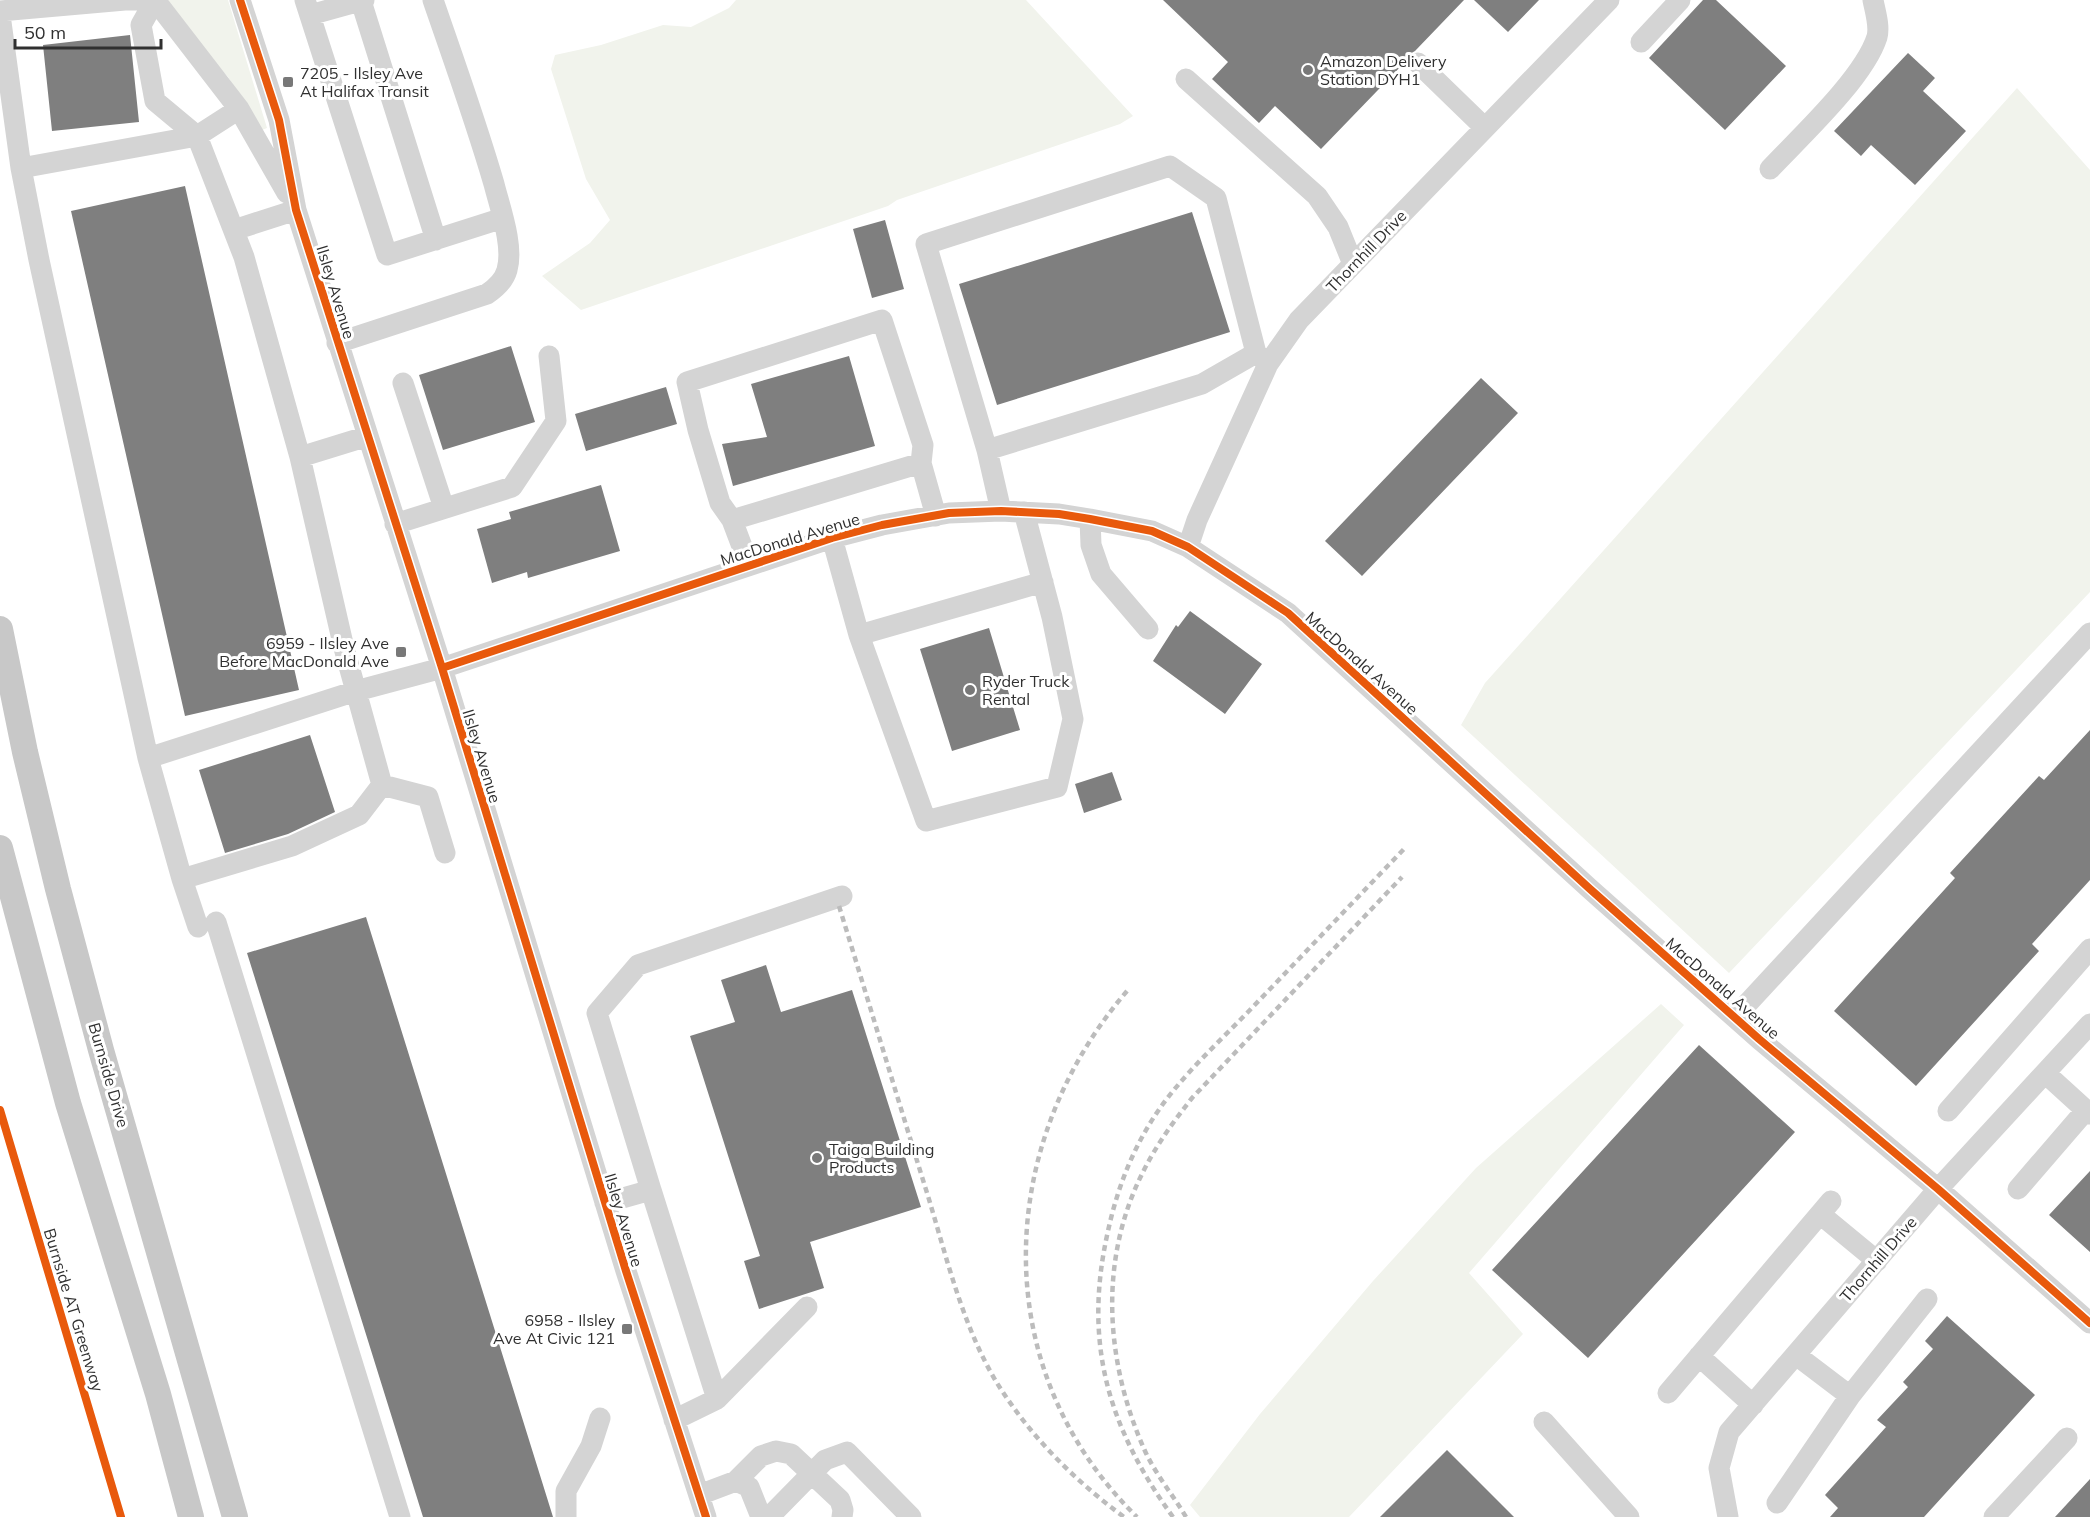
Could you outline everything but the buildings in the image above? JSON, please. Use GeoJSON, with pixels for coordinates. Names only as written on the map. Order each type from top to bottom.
{"type":"FeatureCollection","features":[{"type":"Feature","properties":{"kind":"main road","name":"Burnside Drive"},"geometry":{"type":"LineString","coordinates":[[0,629],[25,752],[58,889],[101,1050],[234,1517]]}},
{"type":"Feature","properties":{"kind":"main road"},"geometry":{"type":"LineString","coordinates":[[0,848],[68,1103],[158,1394],[191,1517]]}},
{"type":"Feature","properties":{"kind":"street"},"geometry":{"type":"LineString","coordinates":[[382,785],[342,638],[300,457],[244,257],[197,136],[155,101],[141,25],[155,0],[125,0],[0,13],[21,168],[39,260],[148,758],[182,879],[207,925],[400,1517]]}},
{"type":"Feature","properties":{"kind":"street","name":"Ilsley Avenue"},"geometry":{"type":"LineString","coordinates":[[155,0],[239,109],[296,210]]}},
{"type":"Feature","properties":{"kind":"street","name":"Ilsley Avenue"},"geometry":{"type":"LineString","coordinates":[[240,0],[279,120],[296,210],[442,668],[605,1203],[706,1517]]}},
{"type":"Feature","properties":{"kind":"street"},"geometry":{"type":"LineString","coordinates":[[436,240],[363,0],[307,8],[387,255],[436,240],[503,218]]}},
{"type":"Feature","properties":{"kind":"street"},"geometry":{"type":"LineString","coordinates":[[337,343],[487,294],[500,285],[507,270],[508,249],[503,218],[480,137],[433,0]]}},
{"type":"Feature","properties":{"kind":"street","name":"Thornhill Drive"},"geometry":{"type":"LineString","coordinates":[[1188,547],[1262,359],[1609,0]]}},
{"type":"Feature","properties":{"kind":"street"},"geometry":{"type":"LineString","coordinates":[[1641,42],[1680,0]]}},
{"type":"Feature","properties":{"kind":"street"},"geometry":{"type":"LineString","coordinates":[[1770,170],[1836,98],[1867,60],[1878,34],[1873,0]]}},
{"type":"Feature","properties":{"kind":"street"},"geometry":{"type":"LineString","coordinates":[[1418,63],[1485,128]]}},
{"type":"Feature","properties":{"kind":"street"},"geometry":{"type":"LineString","coordinates":[[1186,79],[1317,196],[1338,227],[1353,264]]}},
{"type":"Feature","properties":{"kind":"street"},"geometry":{"type":"LineString","coordinates":[[21,168],[197,136],[239,109]]}},
{"type":"Feature","properties":{"kind":"street"},"geometry":{"type":"LineString","coordinates":[[987,450],[1202,384],[1262,359],[1216,198],[1170,165],[926,244],[987,450],[1001,511]]}},
{"type":"Feature","properties":{"kind":"street"},"geometry":{"type":"LineString","coordinates":[[234,230],[296,210]]}},
{"type":"Feature","properties":{"kind":"street"},"geometry":{"type":"LineString","coordinates":[[750,566],[732,520],[720,503],[698,430],[687,382],[882,320],[923,445],[921,463],[936,516]]}},
{"type":"Feature","properties":{"kind":"street"},"geometry":{"type":"LineString","coordinates":[[395,524],[513,486],[556,421],[549,356]]}},
{"type":"Feature","properties":{"kind":"street"},"geometry":{"type":"LineString","coordinates":[[403,383],[444,508]]}},
{"type":"Feature","properties":{"kind":"street"},"geometry":{"type":"LineString","coordinates":[[300,457],[368,436]]}},
{"type":"Feature","properties":{"kind":"street"},"geometry":{"type":"LineString","coordinates":[[732,520],[921,463]]}},
{"type":"Feature","properties":{"kind":"street","name":"MacDonald Avenue"},"geometry":{"type":"LineString","coordinates":[[148,758],[356,691],[442,668],[832,538],[882,525],[936,516],[1001,511],[1059,514],[1152,531],[1188,547],[1288,614],[1590,889],[2090,1323]]}},
{"type":"Feature","properties":{"kind":"street"},"geometry":{"type":"LineString","coordinates":[[832,538],[859,635],[926,821],[1057,787],[1073,719],[1052,617],[1024,513]]}},
{"type":"Feature","properties":{"kind":"street"},"geometry":{"type":"LineString","coordinates":[[1090,519],[1091,545],[1101,574],[1148,629]]}},
{"type":"Feature","properties":{"kind":"street"},"geometry":{"type":"LineString","coordinates":[[859,635],[1042,582]]}},
{"type":"Feature","properties":{"kind":"street"},"geometry":{"type":"LineString","coordinates":[[1735,1017],[2090,633]]}},
{"type":"Feature","properties":{"kind":"street"},"geometry":{"type":"LineString","coordinates":[[182,879],[292,846],[359,815],[382,785]]}},
{"type":"Feature","properties":{"kind":"street"},"geometry":{"type":"LineString","coordinates":[[382,785],[428,797],[445,853]]}},
{"type":"Feature","properties":{"kind":"street"},"geometry":{"type":"LineString","coordinates":[[717,1399],[597,1013],[638,965],[842,896]]}},
{"type":"Feature","properties":{"kind":"street"},"geometry":{"type":"LineString","coordinates":[[1948,1111],[2090,949]]}},
{"type":"Feature","properties":{"kind":"street","name":"Thornhill Drive"},"geometry":{"type":"LineString","coordinates":[[1726,1516],[1719,1468],[1729,1432],[1938,1189],[2090,1023]]}},
{"type":"Feature","properties":{"kind":"street"},"geometry":{"type":"LineString","coordinates":[[2018,1189],[2088,1112],[2045,1073]]}},
{"type":"Feature","properties":{"kind":"street"},"geometry":{"type":"LineString","coordinates":[[605,1203],[651,1190]]}},
{"type":"Feature","properties":{"kind":"street"},"geometry":{"type":"LineString","coordinates":[[1668,1393],[1826,1207],[1877,1261]]}},
{"type":"Feature","properties":{"kind":"street"},"geometry":{"type":"LineString","coordinates":[[1778,1503],[1850,1396],[1927,1299]]}},
{"type":"Feature","properties":{"kind":"street"},"geometry":{"type":"LineString","coordinates":[[674,1420],[717,1399],[807,1307]]}},
{"type":"Feature","properties":{"kind":"street"},"geometry":{"type":"LineString","coordinates":[[1796,1355],[1850,1396]]}},
{"type":"Feature","properties":{"kind":"street"},"geometry":{"type":"LineString","coordinates":[[1699,1356],[1753,1405]]}},
{"type":"Feature","properties":{"kind":"street"},"geometry":{"type":"LineString","coordinates":[[566,1517],[566,1491],[591,1446],[600,1418]]}},
{"type":"Feature","properties":{"kind":"street"},"geometry":{"type":"LineString","coordinates":[[1544,1422],[1629,1517]]}},
{"type":"Feature","properties":{"kind":"street"},"geometry":{"type":"LineString","coordinates":[[1995,1517],[2067,1438]]}},
{"type":"Feature","properties":{"kind":"street"},"geometry":{"type":"LineString","coordinates":[[699,1495],[736,1481],[761,1456],[776,1451],[791,1454],[840,1500],[843,1510],[842,1517]]}},
{"type":"Feature","properties":{"kind":"street"},"geometry":{"type":"LineString","coordinates":[[769,1517],[825,1460],[847,1452],[911,1517]]}},
{"type":"Feature","properties":{"kind":"street"},"geometry":{"type":"LineString","coordinates":[[736,1481],[749,1487],[761,1517]]}},
{"type":"Feature","properties":{"kind":"shaded area"},"geometry":{"type":"Polygon","coordinates":[[[168,0],[228,0],[267,128],[262,130],[228,77],[189,34],[168,0]]]}},
{"type":"Feature","properties":{"kind":"shaded area"},"geometry":{"type":"Polygon","coordinates":[[[736,0],[1026,0],[1133,116],[1120,124],[897,200],[888,206],[581,310],[542,276],[590,243],[610,220],[586,179],[551,69],[555,55],[601,45],[663,25],[691,27],[729,8],[736,0]]]}},
{"type":"Feature","properties":{"kind":"shaded area"},"geometry":{"type":"Polygon","coordinates":[[[2017,88],[2090,170],[2090,592],[1729,973],[1461,725],[1485,683],[2017,88]]]}},
{"type":"Feature","properties":{"kind":"shaded area"},"geometry":{"type":"Polygon","coordinates":[[[1661,1004],[1684,1025],[1469,1273],[1523,1334],[1349,1517],[1200,1517],[1190,1505],[1260,1414],[1373,1281],[1476,1168],[1661,1004]]]}},
{"type":"Feature","properties":{"kind":"railway"},"geometry":{"type":"LineString","coordinates":[[1173,1517],[1131,1449],[1106,1381],[1100,1346],[1098,1309],[1101,1271],[1108,1231],[1119,1190],[1142,1138],[1159,1110],[1182,1080],[1404,849]]}},
{"type":"Feature","properties":{"kind":"railway"},"geometry":{"type":"LineString","coordinates":[[1186,1517],[1145,1451],[1132,1417],[1115,1346],[1112,1310],[1114,1275],[1119,1239],[1129,1204],[1154,1151],[1192,1098],[1402,877]]}},
{"type":"Feature","properties":{"kind":"railway"},"geometry":{"type":"LineString","coordinates":[[839,906],[949,1268],[965,1316],[985,1361],[1010,1402],[1054,1456],[1124,1517]]}},
{"type":"Feature","properties":{"kind":"railway"},"geometry":{"type":"LineString","coordinates":[[1127,991],[1083,1052],[1051,1118],[1032,1187],[1026,1257],[1033,1327],[1053,1395],[1088,1459],[1137,1517]]}},
{"type":"Feature","properties":{"kind":"cycle path"},"geometry":{"type":"LineString","coordinates":[[240,0],[279,120],[296,210],[442,668],[626,1271],[706,1517]]}},
{"type":"Feature","properties":{"kind":"cycle path"},"geometry":{"type":"LineString","coordinates":[[442,668],[832,538],[882,525],[949,513],[1001,511],[1059,514],[1152,531],[1188,547],[1288,613],[1590,889],[1759,1039],[1938,1189],[2090,1323]]}},
{"type":"Feature","properties":{"kind":"cycle path","name":"Burnside AT Greenway"},"geometry":{"type":"LineString","coordinates":[[0,1110],[121,1517]]}},
{"type":"Feature","properties":{"kind":"place","name":"Amazon Delivery Station DYH1"},"geometry":{"type":"Point","coordinates":[1308,70]}},
{"type":"Feature","properties":{"kind":"place","name":"7205 - Ilsley Ave At Halifax Transit"},"geometry":{"type":"Point","coordinates":[288,82]}},
{"type":"Feature","properties":{"kind":"place","name":"6959 - Ilsley Ave Before MacDonald Ave"},"geometry":{"type":"Point","coordinates":[401,652]}},
{"type":"Feature","properties":{"kind":"place","name":"Ryder Truck Rental"},"geometry":{"type":"Point","coordinates":[970,690]}},
{"type":"Feature","properties":{"kind":"place","name":"Taiga Building Products"},"geometry":{"type":"Point","coordinates":[817,1158]}},
{"type":"Feature","properties":{"kind":"place","name":"6958 - Ilsley Ave At Civic 121"},"geometry":{"type":"Point","coordinates":[627,1329]}}]}
